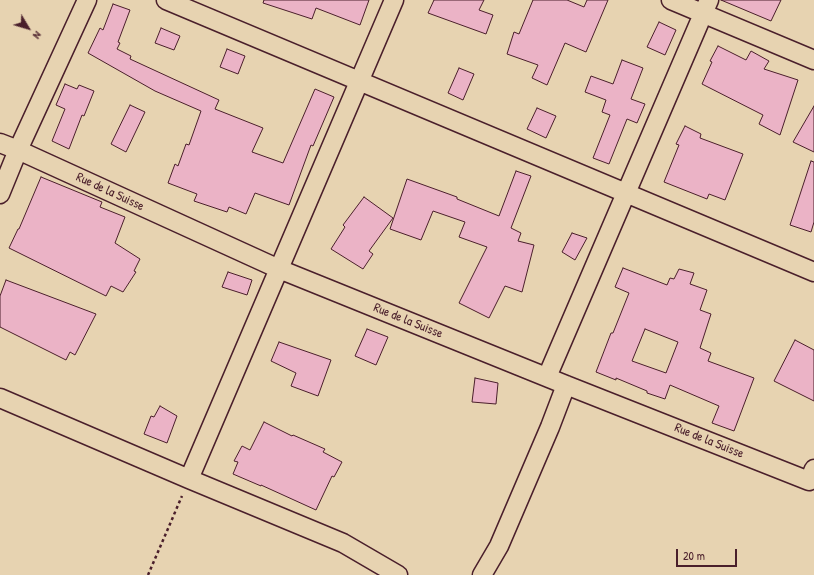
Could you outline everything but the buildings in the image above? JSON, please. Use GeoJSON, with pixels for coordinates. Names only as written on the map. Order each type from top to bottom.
{"type":"FeatureCollection","features":[{"type":"Feature","properties":{"kind":"street"},"geometry":{"type":"LineString","coordinates":[[0,194],[18,150],[87,0]]}},
{"type":"Feature","properties":{"kind":"street"},"geometry":{"type":"LineString","coordinates":[[166,0],[814,272]]}},
{"type":"Feature","properties":{"kind":"street"},"geometry":{"type":"LineString","coordinates":[[189,479],[394,0]]}},
{"type":"Feature","properties":{"kind":"street"},"geometry":{"type":"LineString","coordinates":[[671,0],[706,7],[814,60]]}},
{"type":"Feature","properties":{"kind":"street"},"geometry":{"type":"LineString","coordinates":[[547,377],[706,7]]}},
{"type":"Feature","properties":{"kind":"street","name":"Rue de la Suisse"},"geometry":{"type":"LineString","coordinates":[[0,144],[18,150],[279,269],[566,385],[809,481],[814,469]]}},
{"type":"Feature","properties":{"kind":"street"},"geometry":{"type":"LineString","coordinates":[[482,575],[499,546],[550,427],[566,385]]}},
{"type":"Feature","properties":{"kind":"street"},"geometry":{"type":"LineString","coordinates":[[0,398],[342,544],[398,575]]}},
{"type":"Feature","properties":{"kind":"path"},"geometry":{"type":"LineString","coordinates":[[148,575],[189,479]]}}]}
